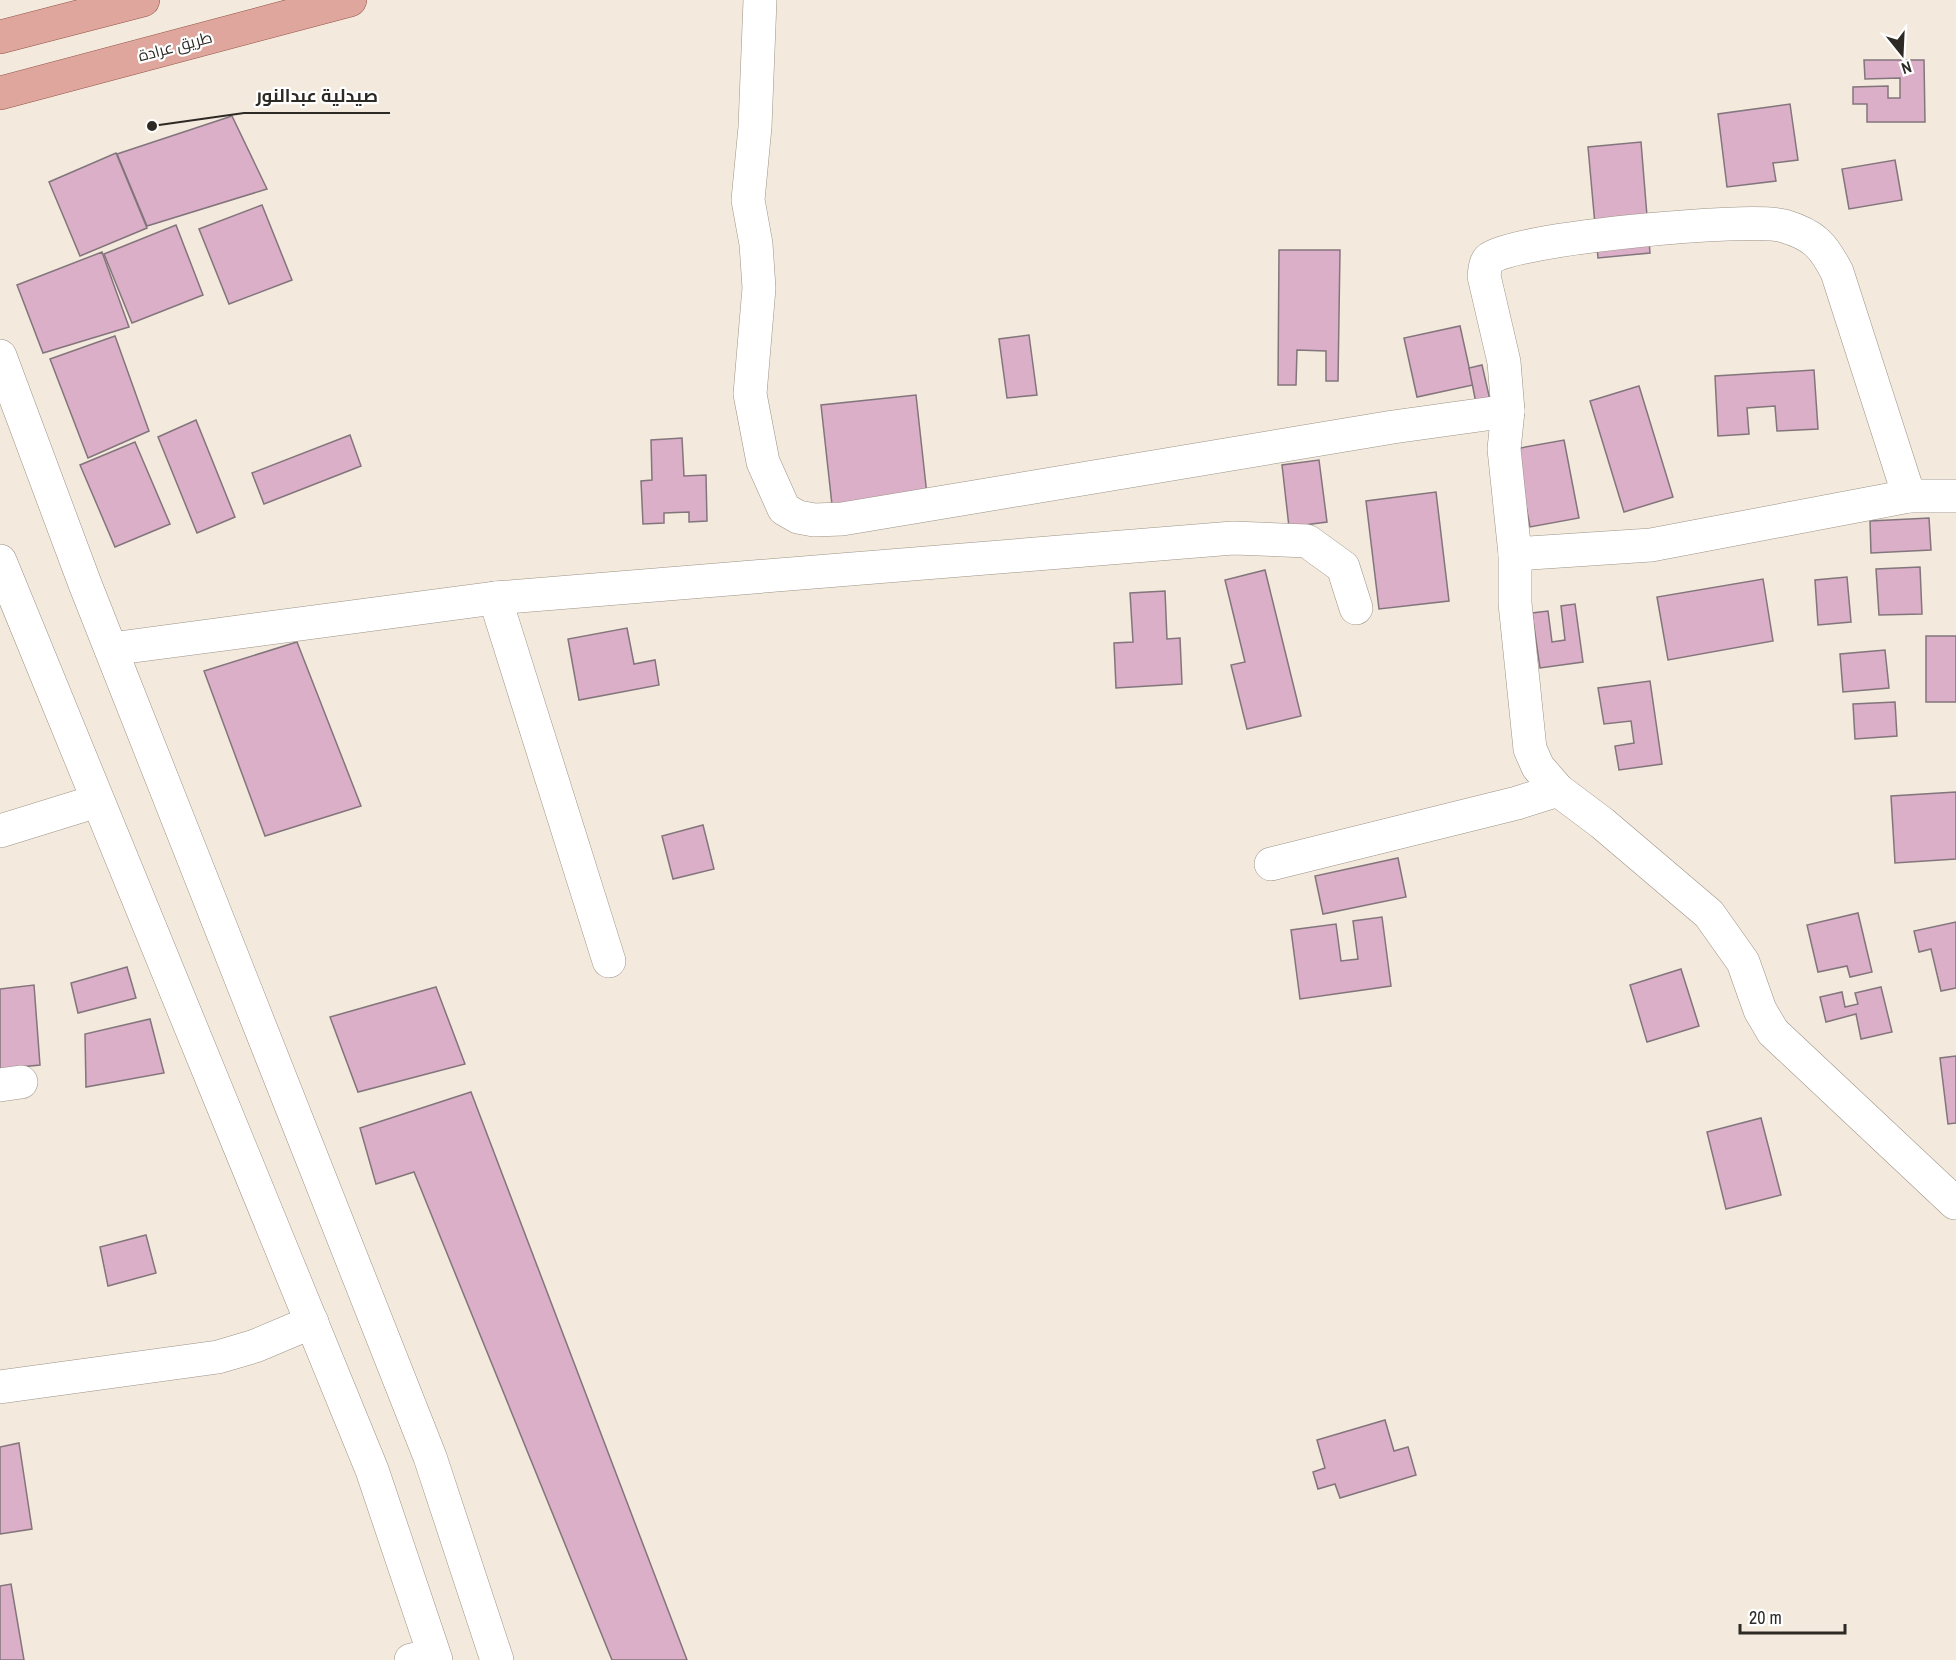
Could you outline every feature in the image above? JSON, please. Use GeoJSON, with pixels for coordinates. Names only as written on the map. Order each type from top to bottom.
{"type":"FeatureCollection","features":[{"type":"Feature","properties":{"kind":"main road"},"geometry":{"type":"LineString","coordinates":[[0,37],[143,0]]}},
{"type":"Feature","properties":{"kind":"main road","name":"طريق عرادة"},"geometry":{"type":"LineString","coordinates":[[0,93],[350,0]]}},
{"type":"Feature","properties":{"kind":"street"},"geometry":{"type":"LineString","coordinates":[[760,0],[755,127],[748,200],[756,244],[759,288],[750,394],[763,462],[770,483],[784,509],[798,517],[814,520],[842,519],[1393,427],[1508,411]]}},
{"type":"Feature","properties":{"kind":"street"},"geometry":{"type":"LineString","coordinates":[[1909,496],[1837,272],[1824,248],[1808,235],[1781,225],[1657,228],[1506,251],[1490,258],[1485,265],[1484,276],[1504,362],[1508,411],[1504,448],[1515,554],[1515,603],[1530,749],[1538,767],[1558,790],[1602,823],[1710,914],[1743,962],[1760,1010],[1773,1032],[1955,1203]]}},
{"type":"Feature","properties":{"kind":"street"},"geometry":{"type":"LineString","coordinates":[[0,356],[111,649],[430,1457],[497,1660]]}},
{"type":"Feature","properties":{"kind":"street"},"geometry":{"type":"LineString","coordinates":[[1515,554],[1662,543],[1909,496],[1956,496]]}},
{"type":"Feature","properties":{"kind":"street"},"geometry":{"type":"LineString","coordinates":[[111,649],[495,598],[1233,538],[1307,541],[1343,567],[1356,608]]}},
{"type":"Feature","properties":{"kind":"street"},"geometry":{"type":"LineString","coordinates":[[0,561],[372,1470],[427,1658]]}},
{"type":"Feature","properties":{"kind":"street"},"geometry":{"type":"LineString","coordinates":[[495,598],[609,960]]}},
{"type":"Feature","properties":{"kind":"street"},"geometry":{"type":"LineString","coordinates":[[1271,864],[1558,790]]}},
{"type":"Feature","properties":{"kind":"street"},"geometry":{"type":"LineString","coordinates":[[0,831],[97,801]]}},
{"type":"Feature","properties":{"kind":"street"},"geometry":{"type":"LineString","coordinates":[[0,1388],[218,1357],[255,1346],[312,1322]]}},
{"type":"Feature","properties":{"kind":"building"},"geometry":{"type":"Polygon","coordinates":[[[1864,60],[1924,60],[1925,122],[1867,122],[1867,104],[1853,104],[1853,87],[1888,86],[1888,98],[1900,98],[1900,78],[1865,79],[1864,60]]]}},
{"type":"Feature","properties":{"kind":"building"},"geometry":{"type":"Polygon","coordinates":[[[1790,104],[1798,160],[1773,163],[1776,181],[1727,187],[1718,114],[1790,104]]]}},
{"type":"Feature","properties":{"kind":"building"},"geometry":{"type":"Polygon","coordinates":[[[232,116],[267,189],[147,226],[117,154],[232,116]]]}},
{"type":"Feature","properties":{"kind":"building"},"geometry":{"type":"Polygon","coordinates":[[[1641,142],[1650,253],[1598,258],[1588,147],[1641,142]]]}},
{"type":"Feature","properties":{"kind":"building"},"geometry":{"type":"Polygon","coordinates":[[[116,153],[147,228],[80,256],[49,182],[116,153]]]}},
{"type":"Feature","properties":{"kind":"building"},"geometry":{"type":"Polygon","coordinates":[[[1895,160],[1902,200],[1849,209],[1842,169],[1895,160]]]}},
{"type":"Feature","properties":{"kind":"building"},"geometry":{"type":"Polygon","coordinates":[[[262,205],[292,280],[229,304],[199,229],[262,205]]]}},
{"type":"Feature","properties":{"kind":"building"},"geometry":{"type":"Polygon","coordinates":[[[176,225],[203,295],[132,323],[104,254],[176,225]]]}},
{"type":"Feature","properties":{"kind":"building"},"geometry":{"type":"Polygon","coordinates":[[[1279,250],[1340,250],[1338,381],[1326,381],[1326,351],[1297,350],[1296,385],[1278,385],[1279,250]]]}},
{"type":"Feature","properties":{"kind":"building"},"geometry":{"type":"Polygon","coordinates":[[[102,252],[129,327],[43,353],[17,285],[102,252]]]}},
{"type":"Feature","properties":{"kind":"building"},"geometry":{"type":"Polygon","coordinates":[[[1460,326],[1473,385],[1417,397],[1404,338],[1460,326]]]}},
{"type":"Feature","properties":{"kind":"building"},"geometry":{"type":"Polygon","coordinates":[[[1029,335],[1037,395],[1007,398],[999,339],[1029,335]]]}},
{"type":"Feature","properties":{"kind":"building"},"geometry":{"type":"Polygon","coordinates":[[[115,336],[149,431],[88,458],[50,359],[115,336]]]}},
{"type":"Feature","properties":{"kind":"building"},"geometry":{"type":"Polygon","coordinates":[[[1482,365],[1490,400],[1476,403],[1469,368],[1482,365]]]}},
{"type":"Feature","properties":{"kind":"building"},"geometry":{"type":"Polygon","coordinates":[[[1814,370],[1818,429],[1777,431],[1775,406],[1747,408],[1749,434],[1718,436],[1715,376],[1814,370]]]}},
{"type":"Feature","properties":{"kind":"building"},"geometry":{"type":"Polygon","coordinates":[[[1639,386],[1673,497],[1624,512],[1590,401],[1639,386]]]}},
{"type":"Feature","properties":{"kind":"building"},"geometry":{"type":"Polygon","coordinates":[[[916,395],[927,495],[832,505],[821,405],[916,395]]]}},
{"type":"Feature","properties":{"kind":"building"},"geometry":{"type":"Polygon","coordinates":[[[196,420],[235,517],[197,533],[158,437],[196,420]]]}},
{"type":"Feature","properties":{"kind":"building"},"geometry":{"type":"Polygon","coordinates":[[[350,435],[361,466],[264,504],[252,473],[350,435]]]}},
{"type":"Feature","properties":{"kind":"building"},"geometry":{"type":"Polygon","coordinates":[[[682,438],[684,476],[706,475],[707,521],[689,522],[689,512],[664,513],[664,523],[643,524],[641,481],[652,480],[651,440],[682,438]]]}},
{"type":"Feature","properties":{"kind":"building"},"geometry":{"type":"Polygon","coordinates":[[[1564,440],[1579,518],[1530,527],[1515,449],[1564,440]]]}},
{"type":"Feature","properties":{"kind":"building"},"geometry":{"type":"Polygon","coordinates":[[[135,442],[170,524],[115,547],[80,465],[135,442]]]}},
{"type":"Feature","properties":{"kind":"building"},"geometry":{"type":"Polygon","coordinates":[[[1319,460],[1327,522],[1289,527],[1282,465],[1319,460]]]}},
{"type":"Feature","properties":{"kind":"building"},"geometry":{"type":"Polygon","coordinates":[[[1436,492],[1449,601],[1379,609],[1366,501],[1436,492]]]}},
{"type":"Feature","properties":{"kind":"building"},"geometry":{"type":"Polygon","coordinates":[[[1929,518],[1931,550],[1871,553],[1870,521],[1929,518]]]}},
{"type":"Feature","properties":{"kind":"building"},"geometry":{"type":"Polygon","coordinates":[[[1920,567],[1922,614],[1879,615],[1876,569],[1920,567]]]}},
{"type":"Feature","properties":{"kind":"building"},"geometry":{"type":"Polygon","coordinates":[[[1265,570],[1301,716],[1247,729],[1231,665],[1245,662],[1225,580],[1265,570]]]}},
{"type":"Feature","properties":{"kind":"building"},"geometry":{"type":"Polygon","coordinates":[[[1847,577],[1851,622],[1818,625],[1815,580],[1847,577]]]}},
{"type":"Feature","properties":{"kind":"building"},"geometry":{"type":"Polygon","coordinates":[[[1763,579],[1773,641],[1668,660],[1657,597],[1763,579]]]}},
{"type":"Feature","properties":{"kind":"building"},"geometry":{"type":"Polygon","coordinates":[[[1165,591],[1167,639],[1180,638],[1182,684],[1116,688],[1114,643],[1133,642],[1130,593],[1165,591]]]}},
{"type":"Feature","properties":{"kind":"building"},"geometry":{"type":"Polygon","coordinates":[[[1575,604],[1583,662],[1540,668],[1532,613],[1548,611],[1552,642],[1565,640],[1561,606],[1575,604]]]}},
{"type":"Feature","properties":{"kind":"building"},"geometry":{"type":"Polygon","coordinates":[[[627,628],[634,664],[655,660],[659,685],[579,700],[568,639],[627,628]]]}},
{"type":"Feature","properties":{"kind":"building"},"geometry":{"type":"Polygon","coordinates":[[[1926,636],[1956,636],[1956,702],[1926,702],[1926,636]]]}},
{"type":"Feature","properties":{"kind":"building"},"geometry":{"type":"Polygon","coordinates":[[[297,642],[361,806],[265,836],[204,671],[297,642]]]}},
{"type":"Feature","properties":{"kind":"building"},"geometry":{"type":"Polygon","coordinates":[[[1885,650],[1889,688],[1843,692],[1840,654],[1885,650]]]}},
{"type":"Feature","properties":{"kind":"building"},"geometry":{"type":"Polygon","coordinates":[[[1650,681],[1662,764],[1619,770],[1615,746],[1634,743],[1631,721],[1604,724],[1598,688],[1650,681]]]}},
{"type":"Feature","properties":{"kind":"building"},"geometry":{"type":"Polygon","coordinates":[[[1895,702],[1897,736],[1855,739],[1853,704],[1895,702]]]}},
{"type":"Feature","properties":{"kind":"building"},"geometry":{"type":"Polygon","coordinates":[[[1956,792],[1956,859],[1895,863],[1891,796],[1956,792]]]}},
{"type":"Feature","properties":{"kind":"building"},"geometry":{"type":"Polygon","coordinates":[[[703,825],[714,869],[673,879],[662,836],[703,825]]]}},
{"type":"Feature","properties":{"kind":"building"},"geometry":{"type":"Polygon","coordinates":[[[1398,858],[1406,897],[1323,914],[1315,876],[1398,858]]]}},
{"type":"Feature","properties":{"kind":"building"},"geometry":{"type":"Polygon","coordinates":[[[1858,913],[1872,972],[1850,977],[1847,966],[1818,972],[1807,925],[1858,913]]]}},
{"type":"Feature","properties":{"kind":"building"},"geometry":{"type":"Polygon","coordinates":[[[1382,917],[1391,986],[1300,999],[1291,930],[1336,924],[1341,961],[1358,959],[1353,921],[1382,917]]]}},
{"type":"Feature","properties":{"kind":"building"},"geometry":{"type":"Polygon","coordinates":[[[1956,922],[1956,988],[1941,991],[1931,949],[1919,952],[1914,931],[1956,922]]]}},
{"type":"Feature","properties":{"kind":"building"},"geometry":{"type":"Polygon","coordinates":[[[127,967],[136,998],[78,1013],[71,983],[127,967]]]}},
{"type":"Feature","properties":{"kind":"building"},"geometry":{"type":"Polygon","coordinates":[[[1681,969],[1699,1026],[1647,1042],[1630,985],[1681,969]]]}},
{"type":"Feature","properties":{"kind":"building"},"geometry":{"type":"Polygon","coordinates":[[[34,985],[40,1065],[0,1069],[0,989],[34,985]]]}},
{"type":"Feature","properties":{"kind":"building"},"geometry":{"type":"Polygon","coordinates":[[[436,987],[465,1064],[358,1092],[330,1017],[436,987]]]}},
{"type":"Feature","properties":{"kind":"building"},"geometry":{"type":"Polygon","coordinates":[[[1881,987],[1892,1032],[1861,1039],[1856,1014],[1826,1022],[1820,997],[1842,992],[1845,1007],[1858,1004],[1855,993],[1881,987]]]}},
{"type":"Feature","properties":{"kind":"building"},"geometry":{"type":"Polygon","coordinates":[[[150,1019],[164,1073],[86,1087],[85,1034],[150,1019]]]}},
{"type":"Feature","properties":{"kind":"building"},"geometry":{"type":"Polygon","coordinates":[[[1956,1056],[1956,1123],[1948,1124],[1940,1058],[1956,1056]]]}},
{"type":"Feature","properties":{"kind":"building"},"geometry":{"type":"Polygon","coordinates":[[[471,1092],[687,1660],[612,1660],[414,1172],[376,1184],[360,1128],[471,1092]]]}},
{"type":"Feature","properties":{"kind":"building"},"geometry":{"type":"Polygon","coordinates":[[[1761,1118],[1781,1195],[1726,1209],[1707,1132],[1761,1118]]]}},
{"type":"Feature","properties":{"kind":"building"},"geometry":{"type":"Polygon","coordinates":[[[146,1235],[156,1273],[108,1286],[100,1247],[146,1235]]]}},
{"type":"Feature","properties":{"kind":"building"},"geometry":{"type":"Polygon","coordinates":[[[1385,1420],[1394,1451],[1408,1447],[1416,1475],[1340,1498],[1335,1484],[1318,1489],[1313,1472],[1325,1468],[1317,1440],[1385,1420]]]}},
{"type":"Feature","properties":{"kind":"building"},"geometry":{"type":"Polygon","coordinates":[[[19,1443],[32,1529],[0,1534],[0,1447],[19,1443]]]}},
{"type":"Feature","properties":{"kind":"building"},"geometry":{"type":"Polygon","coordinates":[[[11,1584],[24,1660],[0,1660],[0,1586],[11,1584]]]}},
{"type":"Feature","properties":{"kind":"place","name":"صيدلية عبدالنور"},"geometry":{"type":"Point","coordinates":[152,126]}}]}
